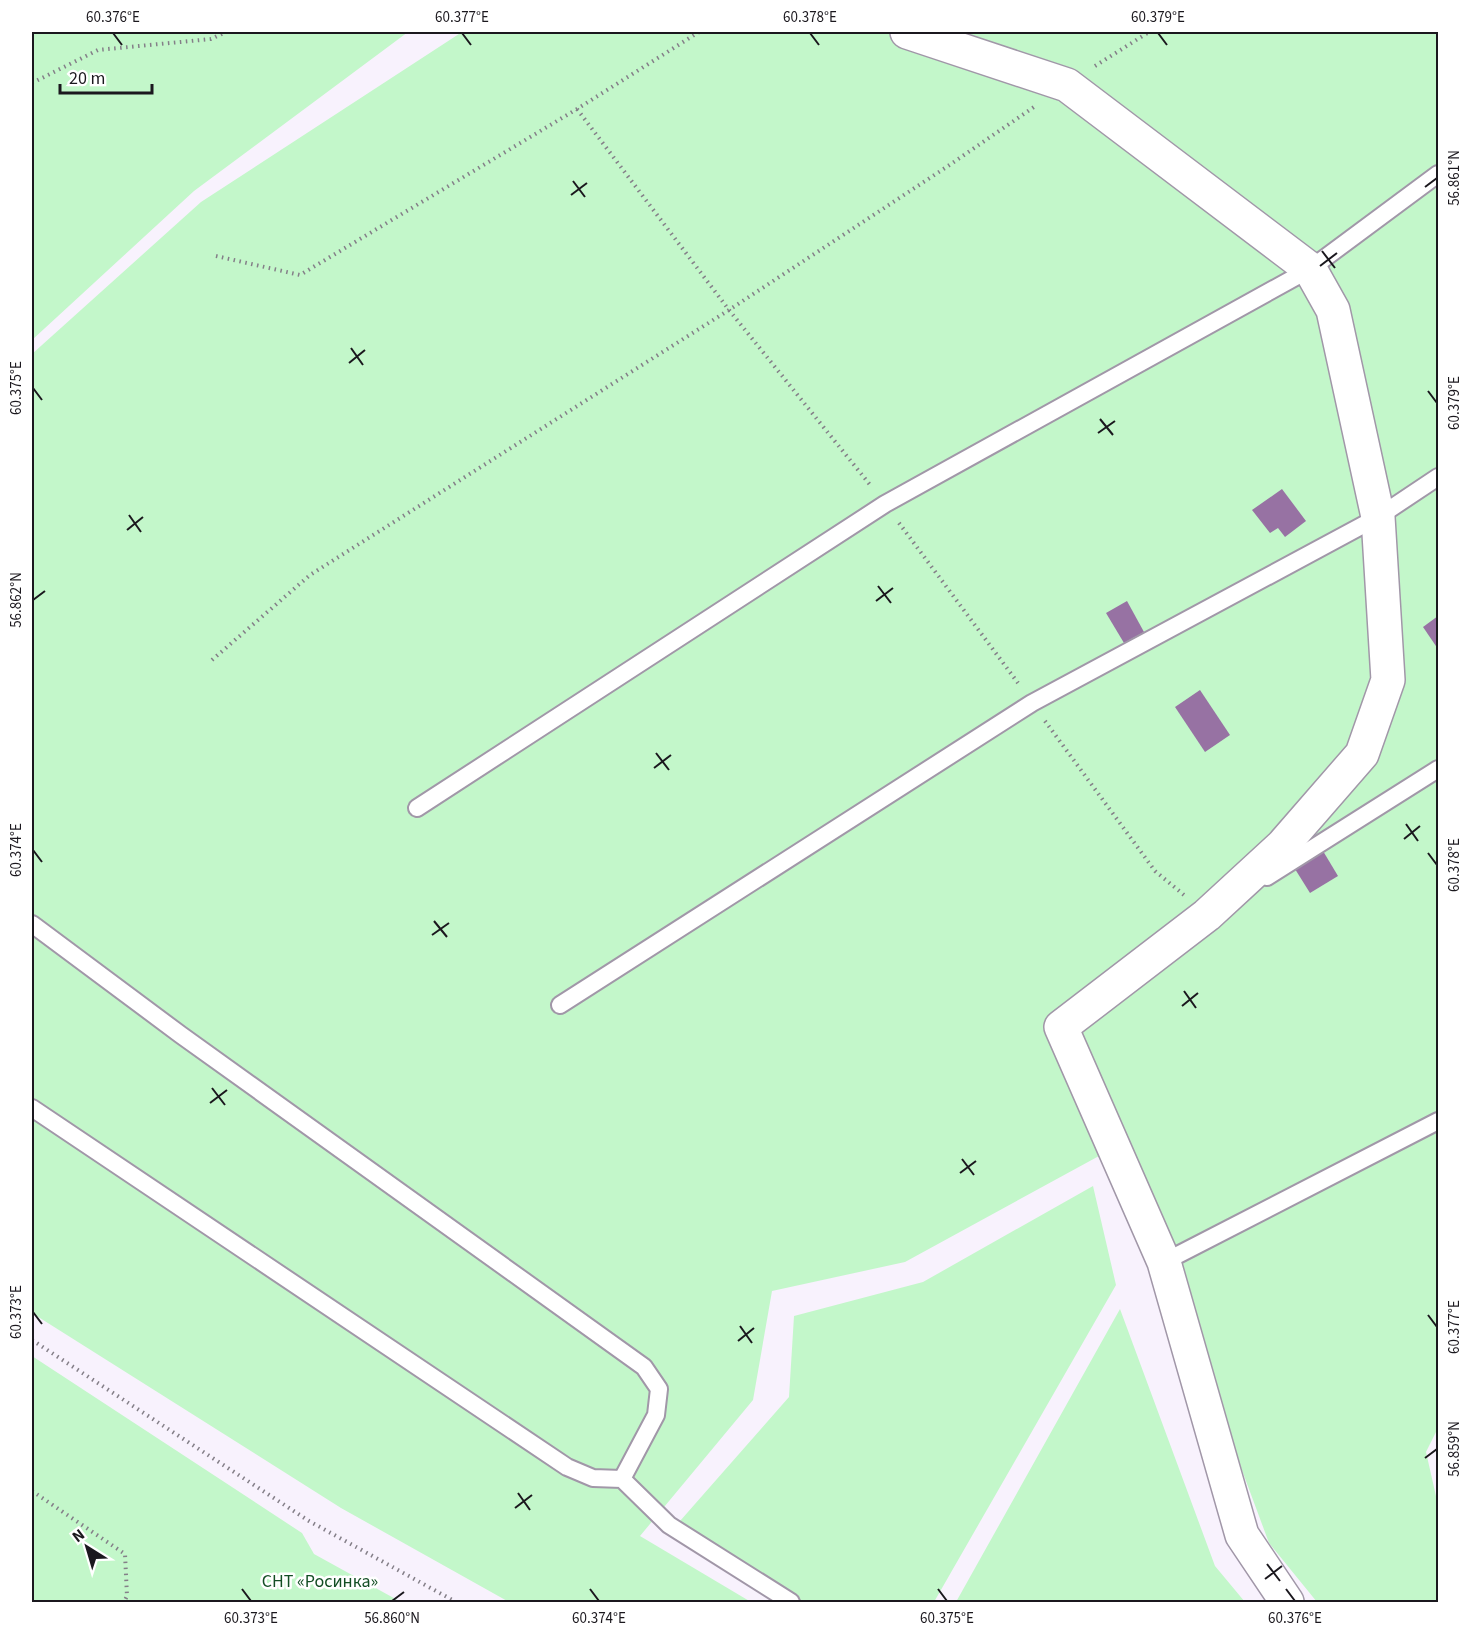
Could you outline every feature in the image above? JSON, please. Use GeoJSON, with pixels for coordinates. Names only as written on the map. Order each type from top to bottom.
{"type":"FeatureCollection","features":[{"type":"Feature","properties":{"kind":"street"},"geometry":{"type":"LineString","coordinates":[[907,32],[1066,85],[1311,269],[1333,310],[1378,517],[1388,680],[1362,754],[1282,846],[1207,915],[1061,1027],[1164,1262],[1242,1535],[1287,1602]]}},
{"type":"Feature","properties":{"kind":"lane"},"geometry":{"type":"LineString","coordinates":[[417,808],[885,504],[1311,269],[1438,174]]}},
{"type":"Feature","properties":{"kind":"lane"},"geometry":{"type":"LineString","coordinates":[[560,1005],[1032,703],[1378,517],[1438,477]]}},
{"type":"Feature","properties":{"kind":"lane"},"geometry":{"type":"LineString","coordinates":[[1207,915],[1438,769]]}},
{"type":"Feature","properties":{"kind":"lane"},"geometry":{"type":"LineString","coordinates":[[32,924],[181,1035],[644,1367],[659,1389],[656,1415],[622,1479]]}},
{"type":"Feature","properties":{"kind":"lane"},"geometry":{"type":"LineString","coordinates":[[32,1108],[567,1467],[593,1478],[622,1479],[669,1525],[791,1602]]}},
{"type":"Feature","properties":{"kind":"lane"},"geometry":{"type":"LineString","coordinates":[[1164,1262],[1438,1121]]}},
{"type":"Feature","properties":{"kind":"path"},"geometry":{"type":"LineString","coordinates":[[32,83],[98,50],[211,39],[226,32]]}},
{"type":"Feature","properties":{"kind":"path"},"geometry":{"type":"LineString","coordinates":[[216,256],[300,275],[577,110],[699,32]]}},
{"type":"Feature","properties":{"kind":"path"},"geometry":{"type":"LineString","coordinates":[[212,660],[310,575],[739,303],[1149,32]]}},
{"type":"Feature","properties":{"kind":"path"},"geometry":{"type":"LineString","coordinates":[[32,1340],[309,1521],[456,1602]]}},
{"type":"Feature","properties":{"kind":"path"},"geometry":{"type":"LineString","coordinates":[[32,1491],[125,1554],[127,1596],[124,1602]]}},
{"type":"Feature","properties":{"kind":"green space"},"geometry":{"type":"Polygon","coordinates":[[[32,32],[408,32],[194,191],[32,340],[32,32]]]}},
{"type":"Feature","properties":{"kind":"green space"},"geometry":{"type":"Polygon","coordinates":[[[462,32],[1438,32],[1438,1428],[1426,1452],[1438,1505],[1438,1602],[1317,1602],[1269,1543],[1121,1144],[905,1262],[772,1291],[753,1400],[640,1536],[751,1602],[509,1602],[341,1508],[32,1313],[32,354],[201,202],[462,32]]]}},
{"type":"Feature","properties":{"kind":"green space"},"geometry":{"type":"Polygon","coordinates":[[[1093,1186],[1116,1285],[934,1602],[787,1602],[673,1529],[789,1397],[794,1316],[923,1282],[1093,1186]]]}},
{"type":"Feature","properties":{"kind":"green space"},"geometry":{"type":"Polygon","coordinates":[[[1120,1309],[1215,1566],[1245,1602],[956,1602],[1120,1309]]]}},
{"type":"Feature","properties":{"kind":"green space","name":"СНТ «Росинка»"},"geometry":{"type":"Polygon","coordinates":[[[32,1356],[302,1533],[314,1554],[401,1602],[32,1602],[32,1356]]]}},
{"type":"Feature","properties":{"kind":"building"},"geometry":{"type":"Polygon","coordinates":[[[1282,489],[1306,521],[1285,537],[1278,528],[1270,533],[1252,510],[1282,489]]]}},
{"type":"Feature","properties":{"kind":"building"},"geometry":{"type":"Polygon","coordinates":[[[1127,601],[1144,632],[1124,643],[1106,613],[1127,601]]]}},
{"type":"Feature","properties":{"kind":"building"},"geometry":{"type":"Polygon","coordinates":[[[1438,616],[1438,649],[1423,627],[1438,616]]]}},
{"type":"Feature","properties":{"kind":"building"},"geometry":{"type":"Polygon","coordinates":[[[1200,690],[1230,735],[1205,752],[1175,707],[1200,690]]]}},
{"type":"Feature","properties":{"kind":"building"},"geometry":{"type":"Polygon","coordinates":[[[1323,851],[1338,876],[1310,893],[1295,869],[1323,851]]]}}]}
